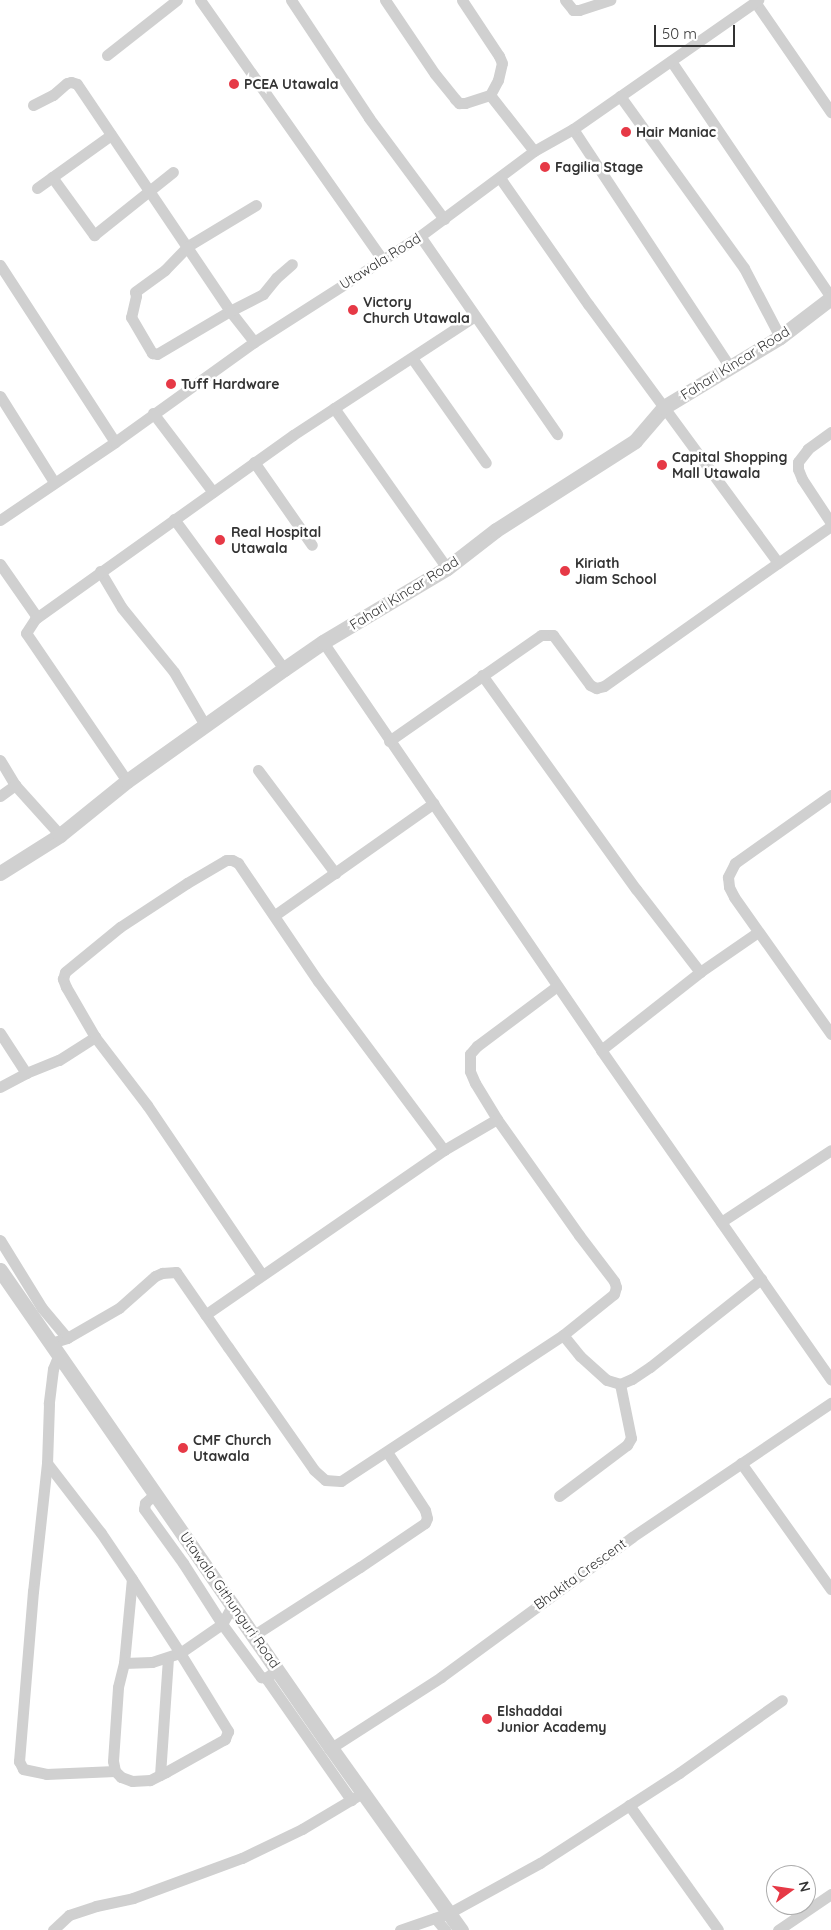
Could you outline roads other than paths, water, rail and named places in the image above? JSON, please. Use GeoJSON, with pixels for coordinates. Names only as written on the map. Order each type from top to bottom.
{"type":"FeatureCollection","features":[{"type":"Feature","properties":{"kind":"street"},"geometry":{"type":"LineString","coordinates":[[107,55],[177,0]]}},
{"type":"Feature","properties":{"kind":"street"},"geometry":{"type":"LineString","coordinates":[[200,0],[382,259]]}},
{"type":"Feature","properties":{"kind":"street"},"geometry":{"type":"LineString","coordinates":[[292,0],[369,118],[444,219]]}},
{"type":"Feature","properties":{"kind":"street"},"geometry":{"type":"LineString","coordinates":[[385,0],[455,99],[459,103],[465,103],[490,95],[498,80],[502,63],[462,0]]}},
{"type":"Feature","properties":{"kind":"street"},"geometry":{"type":"LineString","coordinates":[[565,0],[573,10],[579,10],[610,0]]}},
{"type":"Feature","properties":{"kind":"street"},"geometry":{"type":"LineString","coordinates":[[757,1],[831,112]]}},
{"type":"Feature","properties":{"kind":"street","name":"Utawala Road"},"geometry":{"type":"LineString","coordinates":[[0,520],[115,442],[254,342],[420,236],[500,178],[534,150],[573,129],[757,1]]}},
{"type":"Feature","properties":{"kind":"street"},"geometry":{"type":"LineString","coordinates":[[671,61],[831,297]]}},
{"type":"Feature","properties":{"kind":"street"},"geometry":{"type":"LineString","coordinates":[[34,104],[53,95],[71,82],[77,84],[230,310],[254,342]]}},
{"type":"Feature","properties":{"kind":"street"},"geometry":{"type":"LineString","coordinates":[[490,95],[534,150]]}},
{"type":"Feature","properties":{"kind":"street"},"geometry":{"type":"LineString","coordinates":[[620,96],[744,268],[780,337]]}},
{"type":"Feature","properties":{"kind":"street"},"geometry":{"type":"LineString","coordinates":[[573,129],[730,367]]}},
{"type":"Feature","properties":{"kind":"street"},"geometry":{"type":"LineString","coordinates":[[37,188],[111,135]]}},
{"type":"Feature","properties":{"kind":"street"},"geometry":{"type":"LineString","coordinates":[[52,177],[94,235],[124,213],[149,189],[173,172]]}},
{"type":"Feature","properties":{"kind":"street"},"geometry":{"type":"LineString","coordinates":[[500,178],[778,563]]}},
{"type":"Feature","properties":{"kind":"street"},"geometry":{"type":"LineString","coordinates":[[256,205],[188,246],[165,270],[135,292],[136,296],[131,317],[152,353],[157,354],[230,310],[264,294],[276,278],[292,264]]}},
{"type":"Feature","properties":{"kind":"street"},"geometry":{"type":"LineString","coordinates":[[420,236],[557,434]]}},
{"type":"Feature","properties":{"kind":"street"},"geometry":{"type":"LineString","coordinates":[[0,265],[115,442]]}},
{"type":"Feature","properties":{"kind":"street","name":"Fahari Kincar Road"},"geometry":{"type":"LineString","coordinates":[[0,873],[60,835],[127,780],[323,642],[447,568],[496,530],[635,441],[664,407],[780,337],[831,297]]}},
{"type":"Feature","properties":{"kind":"street"},"geometry":{"type":"LineString","coordinates":[[127,780],[26,632],[37,617],[254,462],[475,316]]}},
{"type":"Feature","properties":{"kind":"street"},"geometry":{"type":"LineString","coordinates":[[412,358],[486,463]]}},
{"type":"Feature","properties":{"kind":"street"},"geometry":{"type":"LineString","coordinates":[[0,396],[54,482]]}},
{"type":"Feature","properties":{"kind":"street"},"geometry":{"type":"LineString","coordinates":[[334,408],[447,568]]}},
{"type":"Feature","properties":{"kind":"street"},"geometry":{"type":"LineString","coordinates":[[153,413],[213,492]]}},
{"type":"Feature","properties":{"kind":"street"},"geometry":{"type":"LineString","coordinates":[[389,741],[541,634],[553,635],[590,685],[596,688],[604,686],[831,525],[802,479],[798,469],[798,462],[808,449],[831,432]]}},
{"type":"Feature","properties":{"kind":"street"},"geometry":{"type":"LineString","coordinates":[[254,462],[312,545]]}},
{"type":"Feature","properties":{"kind":"street"},"geometry":{"type":"LineString","coordinates":[[174,519],[284,669]]}},
{"type":"Feature","properties":{"kind":"street"},"geometry":{"type":"LineString","coordinates":[[0,564],[37,617]]}},
{"type":"Feature","properties":{"kind":"street"},"geometry":{"type":"LineString","coordinates":[[100,571],[122,608],[174,672],[205,724]]}},
{"type":"Feature","properties":{"kind":"street"},"geometry":{"type":"LineString","coordinates":[[323,642],[556,987],[831,1380]]}},
{"type":"Feature","properties":{"kind":"street"},"geometry":{"type":"LineString","coordinates":[[482,676],[636,889],[700,972]]}},
{"type":"Feature","properties":{"kind":"street"},"geometry":{"type":"LineString","coordinates":[[0,760],[16,785],[60,835]]}},
{"type":"Feature","properties":{"kind":"street"},"geometry":{"type":"LineString","coordinates":[[258,770],[335,873]]}},
{"type":"Feature","properties":{"kind":"street"},"geometry":{"type":"LineString","coordinates":[[0,796],[16,785]]}},
{"type":"Feature","properties":{"kind":"street"},"geometry":{"type":"LineString","coordinates":[[831,795],[735,863],[728,877],[729,887],[758,932],[831,1034]]}},
{"type":"Feature","properties":{"kind":"street"},"geometry":{"type":"LineString","coordinates":[[275,915],[434,804]]}},
{"type":"Feature","properties":{"kind":"street"},"geometry":{"type":"LineString","coordinates":[[262,1275],[147,1105],[95,1037],[63,979],[65,972],[120,927],[226,860],[238,863],[318,981],[444,1150]]}},
{"type":"Feature","properties":{"kind":"street"},"geometry":{"type":"LineString","coordinates":[[601,1050],[700,972],[758,932]]}},
{"type":"Feature","properties":{"kind":"street"},"geometry":{"type":"LineString","coordinates":[[115,1771],[46,1774],[23,1769],[19,1761],[31,1611],[48,1463],[49,1404],[55,1348],[68,1338],[119,1308],[162,1273],[176,1272],[314,1470],[325,1480],[341,1481],[563,1336],[614,1294],[614,1281],[497,1119],[475,1083],[470,1071],[470,1054],[477,1046],[556,987]]}},
{"type":"Feature","properties":{"kind":"street"},"geometry":{"type":"LineString","coordinates":[[0,1032],[26,1072]]}},
{"type":"Feature","properties":{"kind":"street"},"geometry":{"type":"LineString","coordinates":[[0,1087],[26,1072],[59,1060],[95,1037]]}},
{"type":"Feature","properties":{"kind":"street"},"geometry":{"type":"LineString","coordinates":[[206,1315],[444,1150],[497,1119]]}},
{"type":"Feature","properties":{"kind":"street"},"geometry":{"type":"LineString","coordinates":[[721,1222],[831,1150]]}},
{"type":"Feature","properties":{"kind":"street"},"geometry":{"type":"LineString","coordinates":[[0,1240],[36,1311],[68,1338]]}},
{"type":"Feature","properties":{"kind":"street","name":"Utawala Githunguri Road"},"geometry":{"type":"LineString","coordinates":[[0,1270],[36,1311],[55,1348],[254,1635],[272,1674],[332,1748],[358,1796],[442,1915],[461,1930]]}},
{"type":"Feature","properties":{"kind":"street"},"geometry":{"type":"LineString","coordinates":[[563,1336],[580,1356],[607,1380],[620,1384],[632,1379],[650,1367],[761,1279]]}},
{"type":"Feature","properties":{"kind":"street"},"geometry":{"type":"LineString","coordinates":[[559,1496],[627,1445],[631,1438],[620,1384]]}},
{"type":"Feature","properties":{"kind":"street","name":"Bhakita Crescent"},"geometry":{"type":"LineString","coordinates":[[332,1748],[441,1677],[632,1537],[831,1403]]}},
{"type":"Feature","properties":{"kind":"street"},"geometry":{"type":"LineString","coordinates":[[254,1635],[360,1567],[425,1522],[425,1510],[387,1452]]}},
{"type":"Feature","properties":{"kind":"street"},"geometry":{"type":"LineString","coordinates":[[48,1463],[132,1580],[226,1725],[228,1735],[225,1739],[150,1780],[132,1781],[121,1777],[115,1771],[112,1761],[118,1687],[124,1663],[132,1580]]}},
{"type":"Feature","properties":{"kind":"street"},"geometry":{"type":"LineString","coordinates":[[741,1463],[831,1589]]}},
{"type":"Feature","properties":{"kind":"street"},"geometry":{"type":"LineString","coordinates":[[53,1930],[69,1915],[96,1906],[133,1898],[236,1861],[302,1829],[358,1796],[272,1674],[261,1677],[222,1624],[183,1563],[144,1509],[145,1503],[156,1493]]}},
{"type":"Feature","properties":{"kind":"street"},"geometry":{"type":"LineString","coordinates":[[183,1563],[197,1553]]}},
{"type":"Feature","properties":{"kind":"street"},"geometry":{"type":"LineString","coordinates":[[124,1663],[152,1662],[180,1653],[222,1624],[233,1604]]}},
{"type":"Feature","properties":{"kind":"street"},"geometry":{"type":"LineString","coordinates":[[160,1775],[168,1658]]}},
{"type":"Feature","properties":{"kind":"street"},"geometry":{"type":"LineString","coordinates":[[400,1930],[442,1915],[540,1863],[629,1806],[782,1700]]}},
{"type":"Feature","properties":{"kind":"street"},"geometry":{"type":"LineString","coordinates":[[629,1806],[718,1930]]}},
{"type":"Feature","properties":{"kind":"street"},"geometry":{"type":"LineString","coordinates":[[778,1930],[831,1894]]}},
{"type":"Feature","properties":{"kind":"street"},"geometry":{"type":"LineString","coordinates":[[442,1915],[445,1930]]}},
{"type":"Feature","properties":{"kind":"place","name":"PCEA Utawala"},"geometry":{"type":"Point","coordinates":[234,84]}},
{"type":"Feature","properties":{"kind":"place","name":"Hair Maniac"},"geometry":{"type":"Point","coordinates":[626,132]}},
{"type":"Feature","properties":{"kind":"place","name":"Fagilia Stage"},"geometry":{"type":"Point","coordinates":[545,167]}},
{"type":"Feature","properties":{"kind":"place","name":"Victory Church Utawala"},"geometry":{"type":"Point","coordinates":[353,310]}},
{"type":"Feature","properties":{"kind":"place","name":"Tuff Hardware"},"geometry":{"type":"Point","coordinates":[171,384]}},
{"type":"Feature","properties":{"kind":"place","name":"Capital Shopping Mall Utawala"},"geometry":{"type":"Point","coordinates":[662,465]}},
{"type":"Feature","properties":{"kind":"place","name":"Real Hospital Utawala"},"geometry":{"type":"Point","coordinates":[220,540]}},
{"type":"Feature","properties":{"kind":"place","name":"Kiriath Jiam School"},"geometry":{"type":"Point","coordinates":[565,571]}},
{"type":"Feature","properties":{"kind":"place","name":"CMF Church Utawala"},"geometry":{"type":"Point","coordinates":[183,1448]}},
{"type":"Feature","properties":{"kind":"place","name":"Elshaddai Junior Academy"},"geometry":{"type":"Point","coordinates":[487,1719]}}]}
